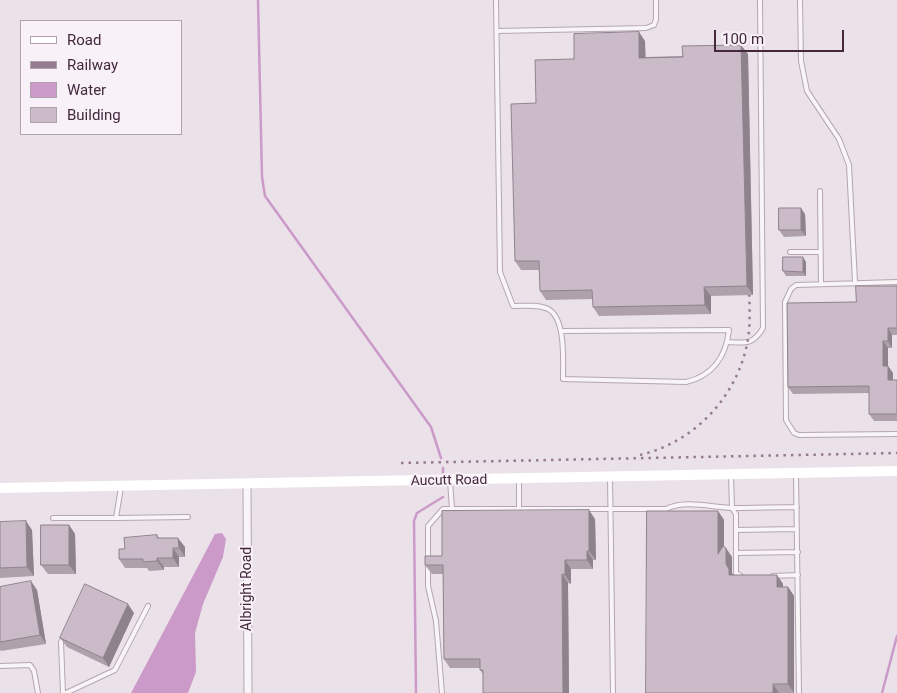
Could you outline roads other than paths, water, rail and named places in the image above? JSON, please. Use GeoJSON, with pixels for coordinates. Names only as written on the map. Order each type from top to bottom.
{"type":"FeatureCollection","features":[{"type":"Feature","properties":{"kind":"street","name":"Aucutt Road"},"geometry":{"type":"LineString","coordinates":[[0,488],[246,485],[897,471]]}},
{"type":"Feature","properties":{"kind":"street","name":"Albright Road"},"geometry":{"type":"LineString","coordinates":[[246,485],[248,693]]}},
{"type":"Feature","properties":{"kind":"lane"},"geometry":{"type":"LineString","coordinates":[[496,0],[500,272],[513,306],[540,306],[550,309],[558,321],[561,331],[564,379],[686,382],[699,379],[715,366],[727,342],[729,330],[561,331]]}},
{"type":"Feature","properties":{"kind":"lane"},"geometry":{"type":"LineString","coordinates":[[497,31],[646,28],[654,25],[656,19],[656,0]]}},
{"type":"Feature","properties":{"kind":"lane"},"geometry":{"type":"LineString","coordinates":[[727,342],[747,343],[757,338],[763,328],[760,0]]}},
{"type":"Feature","properties":{"kind":"lane"},"geometry":{"type":"LineString","coordinates":[[800,0],[801,61],[807,91],[834,130],[847,156],[854,282]]}},
{"type":"Feature","properties":{"kind":"lane"},"geometry":{"type":"LineString","coordinates":[[820,191],[821,284]]}},
{"type":"Feature","properties":{"kind":"lane"},"geometry":{"type":"LineString","coordinates":[[790,252],[820,252]]}},
{"type":"Feature","properties":{"kind":"lane"},"geometry":{"type":"LineString","coordinates":[[897,282],[796,285],[791,289],[785,302],[786,420],[789,427],[799,435],[897,434]]}},
{"type":"Feature","properties":{"kind":"lane"},"geometry":{"type":"LineString","coordinates":[[796,473],[799,693]]}},
{"type":"Feature","properties":{"kind":"lane"},"geometry":{"type":"LineString","coordinates":[[732,475],[732,508],[736,514],[736,573],[739,576],[749,576]]}},
{"type":"Feature","properties":{"kind":"lane"},"geometry":{"type":"LineString","coordinates":[[610,477],[613,693]]}},
{"type":"Feature","properties":{"kind":"lane"},"geometry":{"type":"LineString","coordinates":[[519,479],[519,509]]}},
{"type":"Feature","properties":{"kind":"lane"},"geometry":{"type":"LineString","coordinates":[[450,481],[452,509]]}},
{"type":"Feature","properties":{"kind":"lane"},"geometry":{"type":"LineString","coordinates":[[116,518],[122,486]]}},
{"type":"Feature","properties":{"kind":"lane"},"geometry":{"type":"LineString","coordinates":[[442,693],[436,621],[428,586],[428,526],[443,508],[610,510],[666,509],[673,506],[708,505],[732,508],[797,507]]}},
{"type":"Feature","properties":{"kind":"lane"},"geometry":{"type":"LineString","coordinates":[[53,518],[188,517]]}},
{"type":"Feature","properties":{"kind":"lane"},"geometry":{"type":"LineString","coordinates":[[736,530],[798,529]]}},
{"type":"Feature","properties":{"kind":"lane"},"geometry":{"type":"LineString","coordinates":[[736,553],[798,552]]}},
{"type":"Feature","properties":{"kind":"lane"},"geometry":{"type":"LineString","coordinates":[[769,576],[798,575]]}},
{"type":"Feature","properties":{"kind":"lane"},"geometry":{"type":"LineString","coordinates":[[65,634],[61,642],[65,693],[115,670],[148,606]]}},
{"type":"Feature","properties":{"kind":"lane"},"geometry":{"type":"LineString","coordinates":[[0,666],[30,665],[34,671],[38,693]]}},
{"type":"Feature","properties":{"kind":"water"},"geometry":{"type":"Polygon","coordinates":[[[222,533],[226,539],[223,557],[203,604],[195,633],[196,672],[188,693],[131,693],[215,534],[222,533]]]}},
{"type":"Feature","properties":{"kind":"waterway"},"geometry":{"type":"LineString","coordinates":[[258,0],[262,177],[265,196],[431,427],[441,458]]}},
{"type":"Feature","properties":{"kind":"waterway"},"geometry":{"type":"LineString","coordinates":[[443,468],[443,473]]}},
{"type":"Feature","properties":{"kind":"waterway"},"geometry":{"type":"LineString","coordinates":[[416,693],[414,521],[417,513],[443,497]]}},
{"type":"Feature","properties":{"kind":"waterway"},"geometry":{"type":"LineString","coordinates":[[882,693],[897,636]]}},
{"type":"Feature","properties":{"kind":"railway"},"geometry":{"type":"LineString","coordinates":[[640,455],[660,449],[679,439],[712,413],[725,396],[743,359],[748,339],[750,317],[749,281]]}},
{"type":"Feature","properties":{"kind":"railway"},"geometry":{"type":"LineString","coordinates":[[401,463],[897,453]]}}]}
